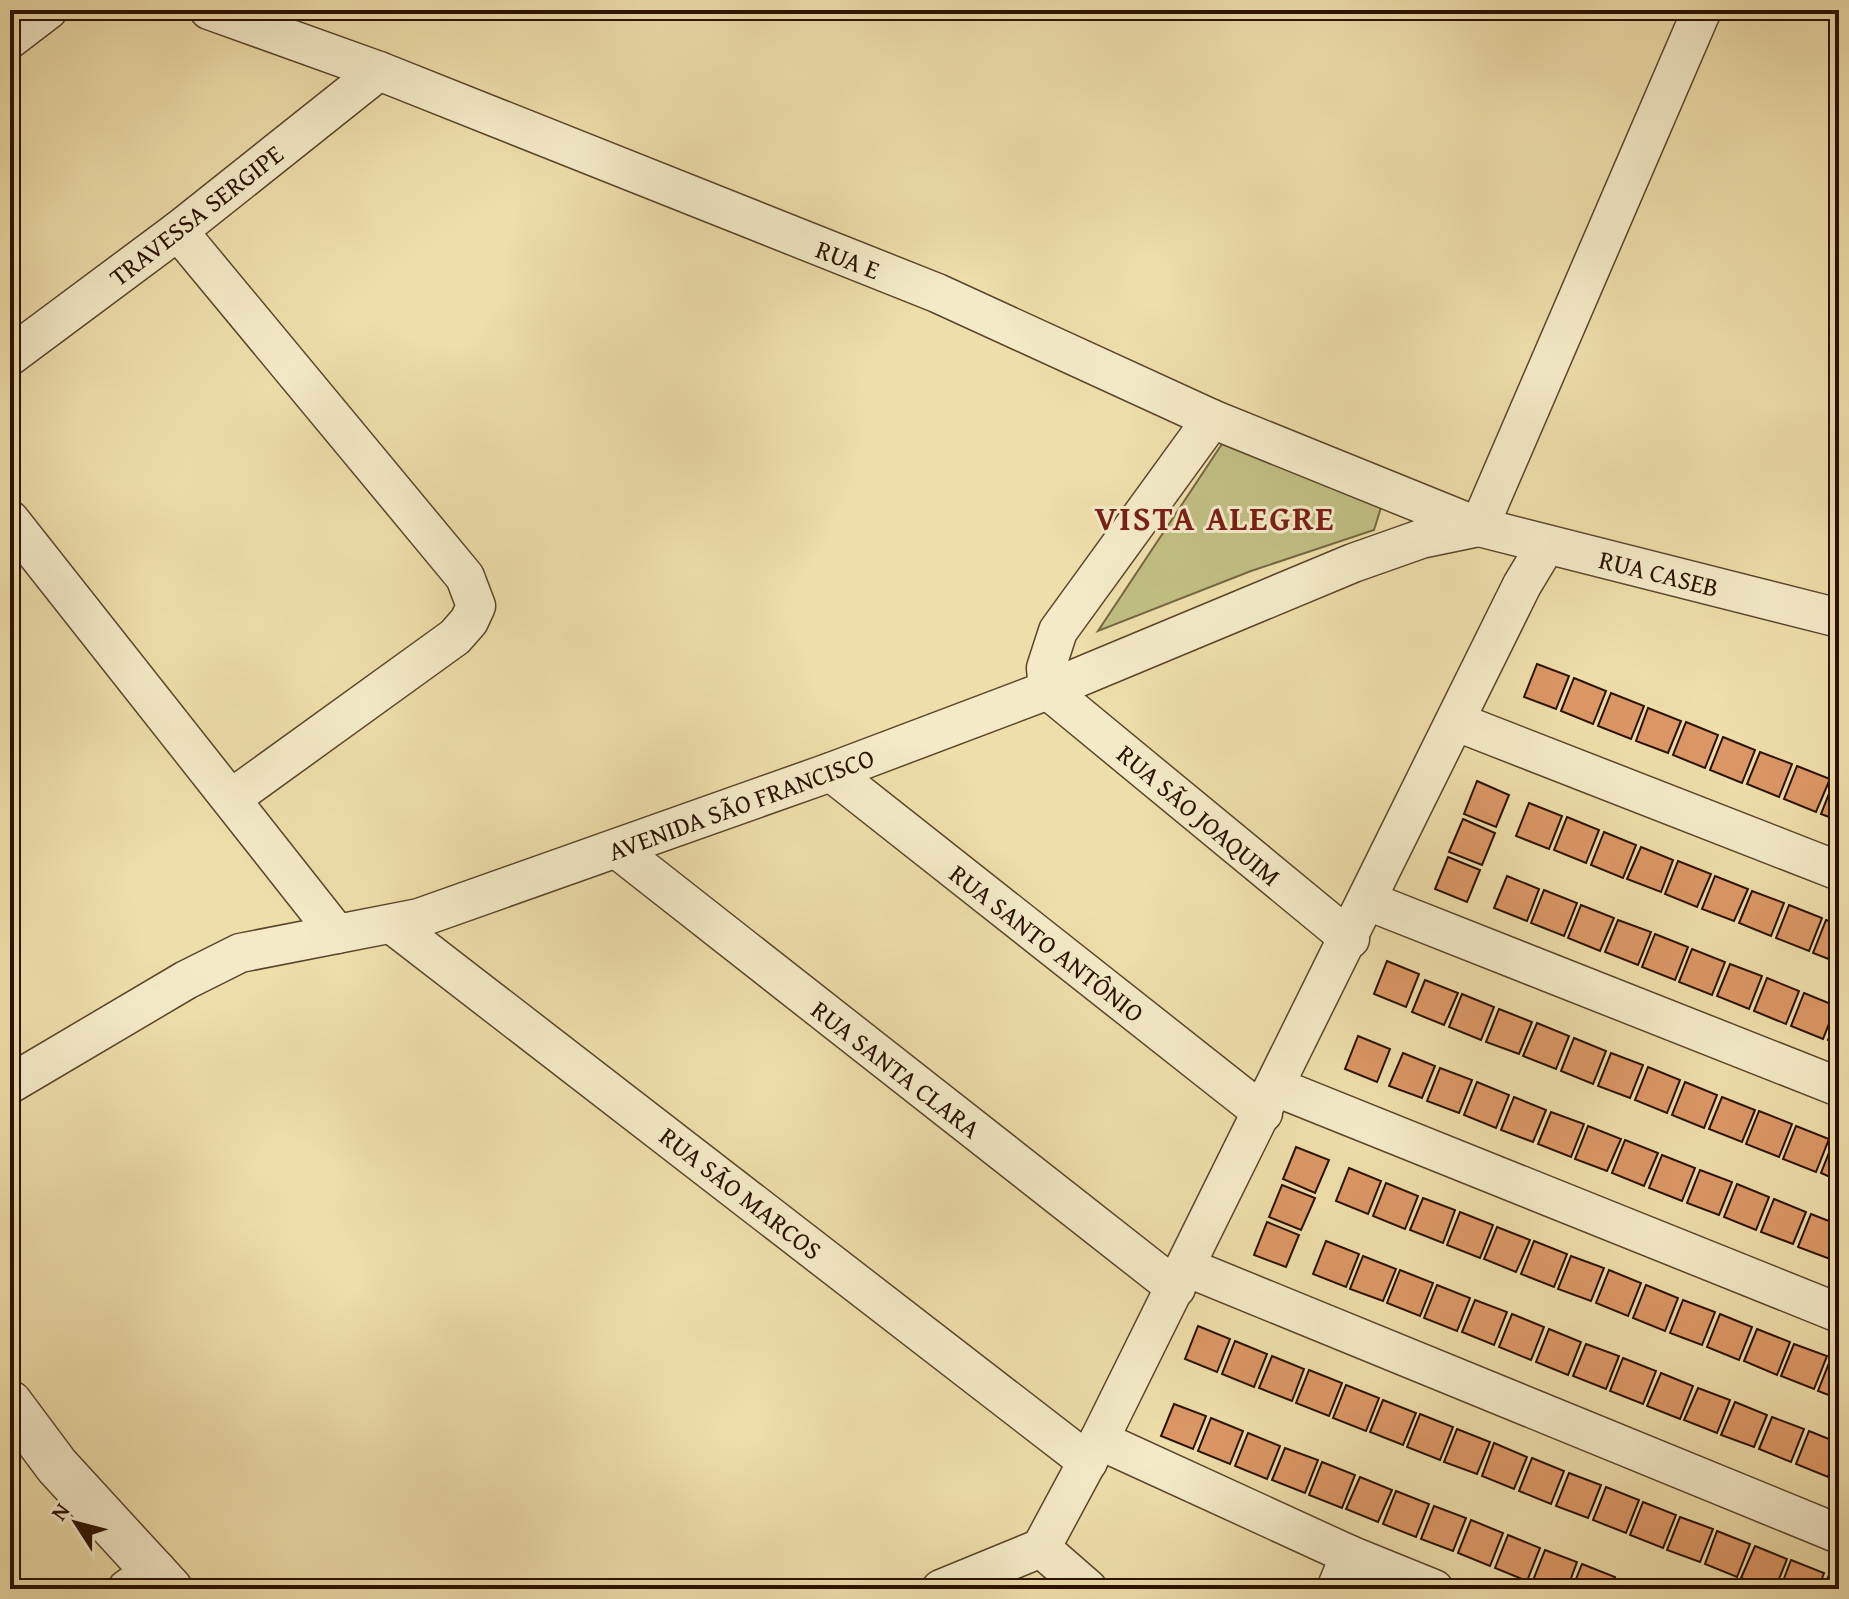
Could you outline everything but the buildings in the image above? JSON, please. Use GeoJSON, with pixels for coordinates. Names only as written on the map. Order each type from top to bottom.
{"type":"FeatureCollection","features":[{"type":"Feature","properties":{"kind":"street"},"geometry":{"type":"LineString","coordinates":[[10,39],[48,10]]}},
{"type":"Feature","properties":{"kind":"street","name":"RUA E"},"geometry":{"type":"LineString","coordinates":[[209,10],[379,71],[937,293],[1212,419],[1479,527]]}},
{"type":"Feature","properties":{"kind":"street"},"geometry":{"type":"LineString","coordinates":[[1479,527],[1702,10]]}},
{"type":"Feature","properties":{"kind":"street","name":"TRAVESSA SERGIPE"},"geometry":{"type":"LineString","coordinates":[[10,356],[178,231],[379,71]]}},
{"type":"Feature","properties":{"kind":"street"},"geometry":{"type":"LineString","coordinates":[[178,231],[465,577],[475,595],[476,606],[469,621],[455,637],[232,798]]}},
{"type":"Feature","properties":{"kind":"street"},"geometry":{"type":"LineString","coordinates":[[1048,690],[1046,668],[1058,631],[1212,419]]}},
{"type":"Feature","properties":{"kind":"street"},"geometry":{"type":"LineString","coordinates":[[10,520],[337,934]]}},
{"type":"Feature","properties":{"kind":"street","name":"RUA CASEB"},"geometry":{"type":"LineString","coordinates":[[1479,527],[1839,618]]}},
{"type":"Feature","properties":{"kind":"street","name":"AVENIDA SÃO FRANCISCO"},"geometry":{"type":"LineString","coordinates":[[10,1084],[186,980],[240,953],[393,925],[617,849],[1048,690],[1353,563],[1421,539],[1479,527]]}},
{"type":"Feature","properties":{"kind":"street"},"geometry":{"type":"LineString","coordinates":[[941,1589],[1041,1548],[1094,1451],[1350,939],[1522,585],[1546,545]]}},
{"type":"Feature","properties":{"kind":"street","name":"RUA SÃO JOAQUIM"},"geometry":{"type":"LineString","coordinates":[[1048,690],[1350,939]]}},
{"type":"Feature","properties":{"kind":"street"},"geometry":{"type":"LineString","coordinates":[[1457,722],[1839,871]]}},
{"type":"Feature","properties":{"kind":"street","name":"RUA SANTO ANTÔNIO"},"geometry":{"type":"LineString","coordinates":[[831,772],[1269,1100],[1839,1313]]}},
{"type":"Feature","properties":{"kind":"street","name":"RUA SANTA CLARA"},"geometry":{"type":"LineString","coordinates":[[617,849],[1181,1278],[1839,1534]]}},
{"type":"Feature","properties":{"kind":"street"},"geometry":{"type":"LineString","coordinates":[[1368,901],[1839,1087]]}},
{"type":"Feature","properties":{"kind":"street","name":"RUA SÃO MARCOS"},"geometry":{"type":"LineString","coordinates":[[393,925],[1094,1451],[1343,1572],[1434,1589]]}},
{"type":"Feature","properties":{"kind":"street"},"geometry":{"type":"LineString","coordinates":[[10,1403],[151,1582]]}},
{"type":"Feature","properties":{"kind":"street"},"geometry":{"type":"LineString","coordinates":[[1041,1548],[1088,1589]]}},
{"type":"Feature","properties":{"kind":"shaded area"},"geometry":{"type":"Polygon","coordinates":[[[1224,441],[1384,498],[1374,530],[1251,571],[1098,631],[1224,441]]]}},
{"type":"Feature","properties":{"kind":"district","name":"VISTA ALEGRE"},"geometry":{"type":"Point","coordinates":[1215,517]}}]}
